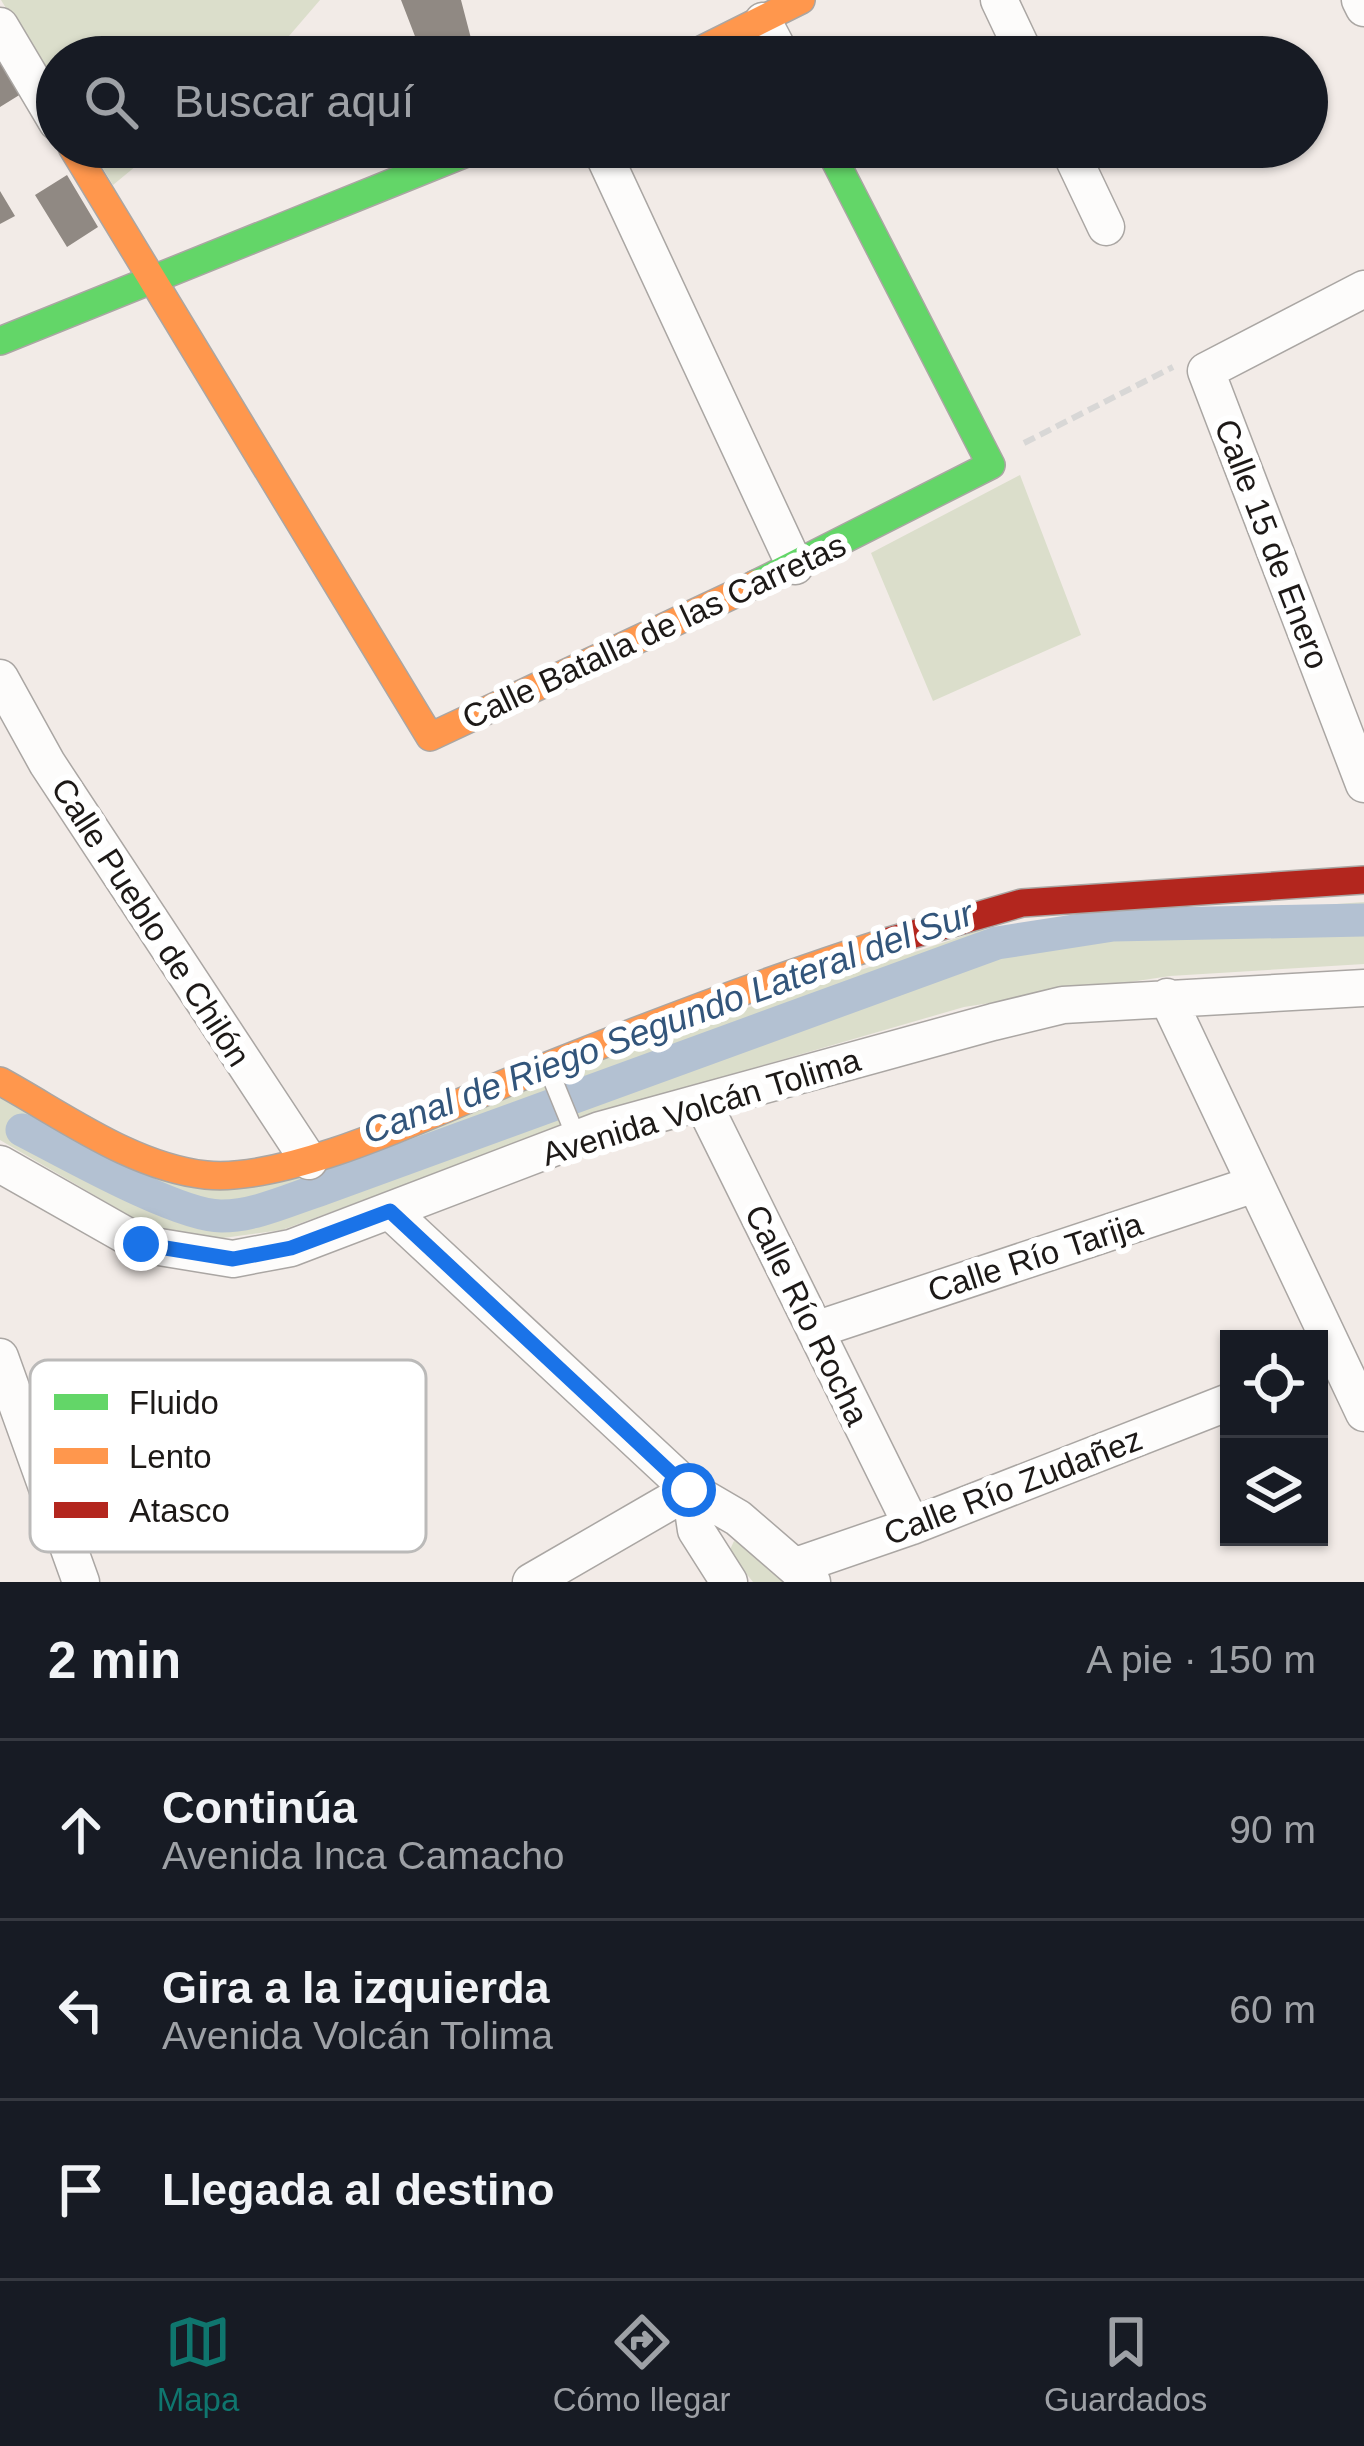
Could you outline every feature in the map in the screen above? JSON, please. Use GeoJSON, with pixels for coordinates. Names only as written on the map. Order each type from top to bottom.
{"type":"FeatureCollection","features":[{"type":"Feature","properties":{"kind":"street"},"geometry":{"type":"LineString","coordinates":[[730,36],[802,0]]}},
{"type":"Feature","properties":{"kind":"street"},"geometry":{"type":"LineString","coordinates":[[999,0],[1016,36]]}},
{"type":"Feature","properties":{"kind":"street"},"geometry":{"type":"LineString","coordinates":[[763,20],[771,36]]}},
{"type":"Feature","properties":{"kind":"street"},"geometry":{"type":"LineString","coordinates":[[0,26],[36,87]]}},
{"type":"Feature","properties":{"kind":"street","name":"Calle Batalla de las Carretas"},"geometry":{"type":"LineString","coordinates":[[85,168],[430,737],[795,566],[991,465]]}},
{"type":"Feature","properties":{"kind":"street"},"geometry":{"type":"LineString","coordinates":[[0,340],[428,168]]}},
{"type":"Feature","properties":{"kind":"street"},"geometry":{"type":"LineString","coordinates":[[610,168],[795,566]]}},
{"type":"Feature","properties":{"kind":"street"},"geometry":{"type":"LineString","coordinates":[[839,168],[991,465]]}},
{"type":"Feature","properties":{"kind":"street"},"geometry":{"type":"LineString","coordinates":[[1078,168],[1106,227]]}},
{"type":"Feature","properties":{"kind":"street"},"geometry":{"type":"LineString","coordinates":[[1206,371],[1364,289]]}},
{"type":"Feature","properties":{"kind":"street","name":"Calle 15 de Enero"},"geometry":{"type":"LineString","coordinates":[[1206,371],[1364,784]]}},
{"type":"Feature","properties":{"kind":"street","name":"Calle Pueblo de Chilón"},"geometry":{"type":"LineString","coordinates":[[0,678],[46,764],[309,1161]]}},
{"type":"Feature","properties":{"kind":"street"},"geometry":{"type":"LineString","coordinates":[[0,1081],[158,1164],[207,1175],[309,1161],[552,1080],[782,977],[1022,903],[1364,880]]}},
{"type":"Feature","properties":{"kind":"street","name":"Avenida Volcán Tolima"},"geometry":{"type":"LineString","coordinates":[[0,1164],[141,1244],[233,1259],[291,1248],[390,1211],[572,1128],[703,1103],[1063,1005],[1364,988]]}},
{"type":"Feature","properties":{"kind":"street"},"geometry":{"type":"LineString","coordinates":[[1167,997],[1364,1413]]}},
{"type":"Feature","properties":{"kind":"street","name":"Calle Río Rocha"},"geometry":{"type":"LineString","coordinates":[[703,1103],[912,1526]]}},
{"type":"Feature","properties":{"kind":"street","name":"Calle Río Tarija"},"geometry":{"type":"LineString","coordinates":[[815,1330],[1255,1184]]}},
{"type":"Feature","properties":{"kind":"street"},"geometry":{"type":"LineString","coordinates":[[390,1211],[689,1490],[738,1519],[804,1574]]}},
{"type":"Feature","properties":{"kind":"street"},"geometry":{"type":"LineString","coordinates":[[0,1357],[30,1440]]}},
{"type":"Feature","properties":{"kind":"street","name":"Calle Río Zudañez"},"geometry":{"type":"LineString","coordinates":[[804,1574],[912,1526],[1220,1406]]}},
{"type":"Feature","properties":{"kind":"street"},"geometry":{"type":"LineString","coordinates":[[531,1582],[689,1490]]}},
{"type":"Feature","properties":{"kind":"street"},"geometry":{"type":"LineString","coordinates":[[689,1490],[696,1530],[729,1582]]}},
{"type":"Feature","properties":{"kind":"street"},"geometry":{"type":"LineString","coordinates":[[70,1552],[81,1582]]}},
{"type":"Feature","properties":{"kind":"lane"},"geometry":{"type":"LineString","coordinates":[[552,1080],[572,1128]]}},
{"type":"Feature","properties":{"kind":"path"},"geometry":{"type":"LineString","coordinates":[[991,465],[1178,365],[1206,371]]}},
{"type":"Feature","properties":{"kind":"green space"},"geometry":{"type":"Polygon","coordinates":[[[1,0],[320,0],[289,36],[36,36],[36,58],[1,0]]]}},
{"type":"Feature","properties":{"kind":"green space"},"geometry":{"type":"Polygon","coordinates":[[[103,168],[134,168],[113,185],[103,168]]]}},
{"type":"Feature","properties":{"kind":"green space"},"geometry":{"type":"Polygon","coordinates":[[[1020,475],[1081,635],[933,701],[871,553],[1020,475]]]}},
{"type":"Feature","properties":{"kind":"green space"},"geometry":{"type":"Polygon","coordinates":[[[1364,902],[1364,964],[1170,976],[964,1007],[609,1110],[282,1230],[223,1238],[178,1234],[137,1220],[0,1140],[0,1098],[208,1187],[981,930],[1364,902]]]}},
{"type":"Feature","properties":{"kind":"green space"},"geometry":{"type":"Polygon","coordinates":[[[734,1541],[785,1582],[753,1582],[729,1552],[734,1541]]]}},
{"type":"Feature","properties":{"kind":"building"},"geometry":{"type":"Polygon","coordinates":[[[401,0],[461,0],[470,36],[415,36],[401,0]]]}},
{"type":"Feature","properties":{"kind":"building"},"geometry":{"type":"Polygon","coordinates":[[[0,64],[21,94],[0,107],[0,64]]]}},
{"type":"Feature","properties":{"kind":"building"},"geometry":{"type":"Polygon","coordinates":[[[67,175],[98,227],[67,247],[35,195],[67,175]]]}},
{"type":"Feature","properties":{"kind":"building"},"geometry":{"type":"Polygon","coordinates":[[[0,191],[15,216],[0,224],[0,191]]]}},
{"type":"Feature","properties":{"kind":"waterway","name":"Canal de Riego Segundo Lateral del Sur"},"geometry":{"type":"LineString","coordinates":[[22,1130],[179,1206],[234,1215],[322,1189],[997,943],[1113,925],[1364,920]]}},
{"type":"Feature","properties":{"kind":"traffic: fast"},"geometry":{"type":"LineString","coordinates":[[0,341],[429,168]]}},
{"type":"Feature","properties":{"kind":"traffic: fast"},"geometry":{"type":"LineString","coordinates":[[756,584],[991,465],[839,168]]}},
{"type":"Feature","properties":{"kind":"traffic: slow"},"geometry":{"type":"LineString","coordinates":[[729,36],[801,0]]}},
{"type":"Feature","properties":{"kind":"traffic: slow"},"geometry":{"type":"LineString","coordinates":[[85,168],[430,737],[756,584]]}},
{"type":"Feature","properties":{"kind":"traffic: slow"},"geometry":{"type":"LineString","coordinates":[[0,1081],[99,1138],[152,1162],[206,1175],[241,1174],[282,1167],[371,1139],[665,1020],[886,942]]}},
{"type":"Feature","properties":{"kind":"traffic: jam"},"geometry":{"type":"LineString","coordinates":[[886,942],[1022,903],[1364,880]]}},
{"type":"Feature","properties":{"kind":"route"},"geometry":{"type":"LineString","coordinates":[[141,1244],[233,1259],[291,1248],[390,1211],[689,1490]]}}]}
